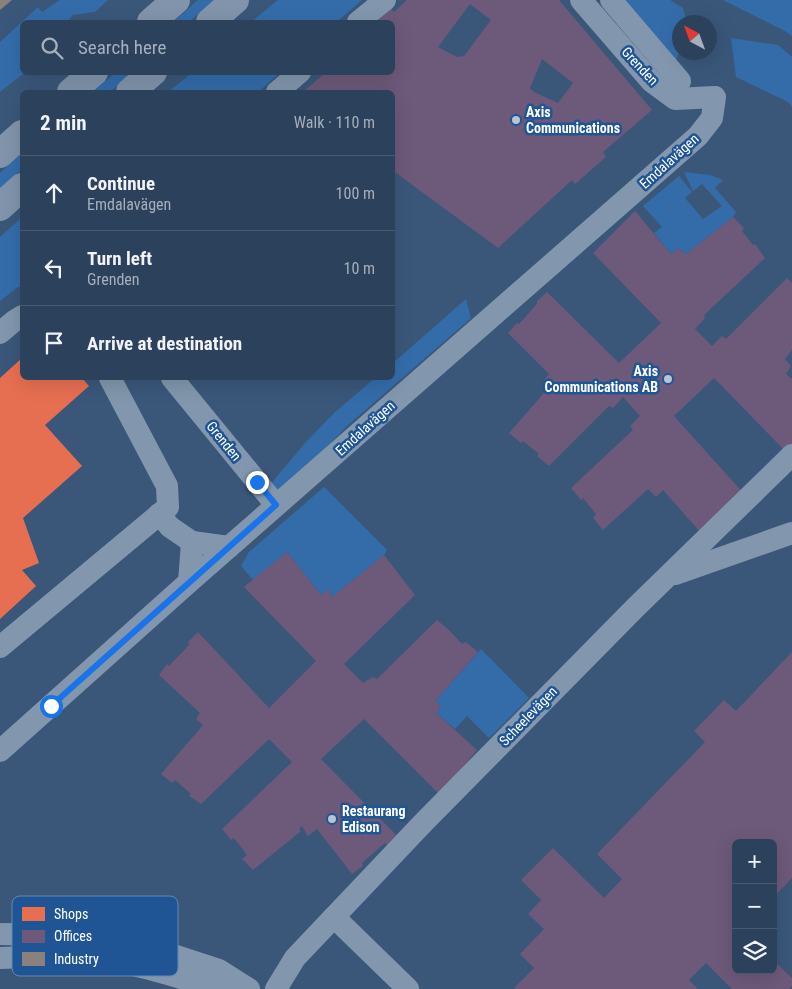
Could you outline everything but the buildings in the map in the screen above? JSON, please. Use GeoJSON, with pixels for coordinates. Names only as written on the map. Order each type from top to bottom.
{"type":"FeatureCollection","features":[{"type":"Feature","properties":{"kind":"main road"},"geometry":{"type":"LineString","coordinates":[[153,20],[176,0]]}},
{"type":"Feature","properties":{"kind":"main road"},"geometry":{"type":"LineString","coordinates":[[212,20],[236,0]]}},
{"type":"Feature","properties":{"kind":"main road"},"geometry":{"type":"LineString","coordinates":[[73,90],[91,75]]}},
{"type":"Feature","properties":{"kind":"main road"},"geometry":{"type":"LineString","coordinates":[[132,90],[150,75]]}},
{"type":"Feature","properties":{"kind":"main road"},"geometry":{"type":"LineString","coordinates":[[0,154],[20,136]]}},
{"type":"Feature","properties":{"kind":"main road"},"geometry":{"type":"LineString","coordinates":[[0,207],[20,189]]}},
{"type":"Feature","properties":{"kind":"street"},"geometry":{"type":"LineString","coordinates":[[360,20],[384,0]]}},
{"type":"Feature","properties":{"kind":"street","name":"Grenden"},"geometry":{"type":"LineString","coordinates":[[581,0],[652,82],[675,99],[715,97]]}},
{"type":"Feature","properties":{"kind":"street"},"geometry":{"type":"LineString","coordinates":[[611,0],[680,81]]}},
{"type":"Feature","properties":{"kind":"street"},"geometry":{"type":"LineString","coordinates":[[279,90],[297,75]]}},
{"type":"Feature","properties":{"kind":"street","name":"Emdalavägen"},"geometry":{"type":"LineString","coordinates":[[0,751],[276,505],[698,136],[712,118],[715,97]]}},
{"type":"Feature","properties":{"kind":"street"},"geometry":{"type":"LineString","coordinates":[[0,333],[20,318]]}},
{"type":"Feature","properties":{"kind":"street"},"geometry":{"type":"LineString","coordinates":[[0,647],[168,507],[167,486],[111,380]]}},
{"type":"Feature","properties":{"kind":"street","name":"Grenden"},"geometry":{"type":"LineString","coordinates":[[174,380],[276,505]]}},
{"type":"Feature","properties":{"kind":"street","name":"Scheelevägen"},"geometry":{"type":"LineString","coordinates":[[276,989],[295,958],[528,716],[792,455]]}},
{"type":"Feature","properties":{"kind":"street"},"geometry":{"type":"LineString","coordinates":[[159,514],[170,526],[192,542],[229,547]]}},
{"type":"Feature","properties":{"kind":"street"},"geometry":{"type":"LineString","coordinates":[[669,576],[792,533]]}},
{"type":"Feature","properties":{"kind":"street"},"geometry":{"type":"LineString","coordinates":[[189,582],[192,542]]}},
{"type":"Feature","properties":{"kind":"street"},"geometry":{"type":"LineString","coordinates":[[334,917],[408,989]]}},
{"type":"Feature","properties":{"kind":"street"},"geometry":{"type":"LineString","coordinates":[[178,957],[219,970],[249,989]]}},
{"type":"Feature","properties":{"kind":"street"},"geometry":{"type":"LineString","coordinates":[[176,976],[220,989]]}},
{"type":"Feature","properties":{"kind":"shaded area"},"geometry":{"type":"Polygon","coordinates":[[[60,0],[108,0],[95,12],[73,15],[69,20],[24,20],[38,7],[42,12],[60,0]]]}},
{"type":"Feature","properties":{"kind":"shaded area"},"geometry":{"type":"Polygon","coordinates":[[[198,0],[215,0],[191,20],[175,20],[198,0]]]}},
{"type":"Feature","properties":{"kind":"shaded area"},"geometry":{"type":"Polygon","coordinates":[[[278,0],[362,0],[339,20],[253,20],[278,0]]]}},
{"type":"Feature","properties":{"kind":"shaded area"},"geometry":{"type":"Polygon","coordinates":[[[618,0],[670,0],[683,8],[685,15],[672,15],[672,60],[676,60],[675,64],[618,0]]]}},
{"type":"Feature","properties":{"kind":"shaded area"},"geometry":{"type":"Polygon","coordinates":[[[723,0],[792,0],[792,36],[785,31],[723,0]]]}},
{"type":"Feature","properties":{"kind":"shaded area"},"geometry":{"type":"Polygon","coordinates":[[[20,24],[21,75],[0,92],[0,42],[20,24]]]}},
{"type":"Feature","properties":{"kind":"shaded area"},"geometry":{"type":"Polygon","coordinates":[[[731,38],[778,45],[792,57],[792,107],[788,102],[736,77],[731,38]]]}},
{"type":"Feature","properties":{"kind":"shaded area"},"geometry":{"type":"Polygon","coordinates":[[[113,75],[131,75],[112,90],[94,90],[113,75]]]}},
{"type":"Feature","properties":{"kind":"shaded area"},"geometry":{"type":"Polygon","coordinates":[[[189,75],[278,75],[260,90],[171,90],[189,75]]]}},
{"type":"Feature","properties":{"kind":"shaded area"},"geometry":{"type":"Polygon","coordinates":[[[20,155],[20,171],[0,189],[0,173],[20,155]]]}},
{"type":"Feature","properties":{"kind":"shaded area"},"geometry":{"type":"Polygon","coordinates":[[[684,172],[710,175],[723,180],[715,188],[736,212],[733,217],[686,254],[678,248],[671,254],[654,233],[662,227],[643,206],[679,176],[692,192],[685,198],[703,219],[722,206],[702,184],[693,191],[684,172]]]}},
{"type":"Feature","properties":{"kind":"shaded area"},"geometry":{"type":"Polygon","coordinates":[[[20,219],[20,287],[0,301],[0,237],[20,219]]]}},
{"type":"Feature","properties":{"kind":"shaded area"},"geometry":{"type":"Polygon","coordinates":[[[466,299],[471,318],[347,426],[321,453],[276,494],[269,486],[306,442],[334,413],[373,380],[395,380],[395,361],[466,299]]]}},
{"type":"Feature","properties":{"kind":"shaded area"},"geometry":{"type":"Polygon","coordinates":[[[324,487],[387,550],[384,555],[332,597],[328,589],[321,595],[287,552],[253,580],[241,566],[249,552],[324,487]]]}},
{"type":"Feature","properties":{"kind":"shaded area"},"geometry":{"type":"Polygon","coordinates":[[[481,649],[529,698],[489,738],[467,716],[455,729],[436,713],[441,707],[436,700],[481,649]]]}},
{"type":"Feature","properties":{"kind":"place","name":"Axis Communications"},"geometry":{"type":"Point","coordinates":[516,120]}},
{"type":"Feature","properties":{"kind":"place","name":"Axis Communications AB"},"geometry":{"type":"Point","coordinates":[668,379]}},
{"type":"Feature","properties":{"kind":"place","name":"Restaurang Edison"},"geometry":{"type":"Point","coordinates":[332,819]}},
{"type":"Feature","properties":{"kind":"route"},"geometry":{"type":"LineString","coordinates":[[51,706],[276,505],[257,482]]}}]}
